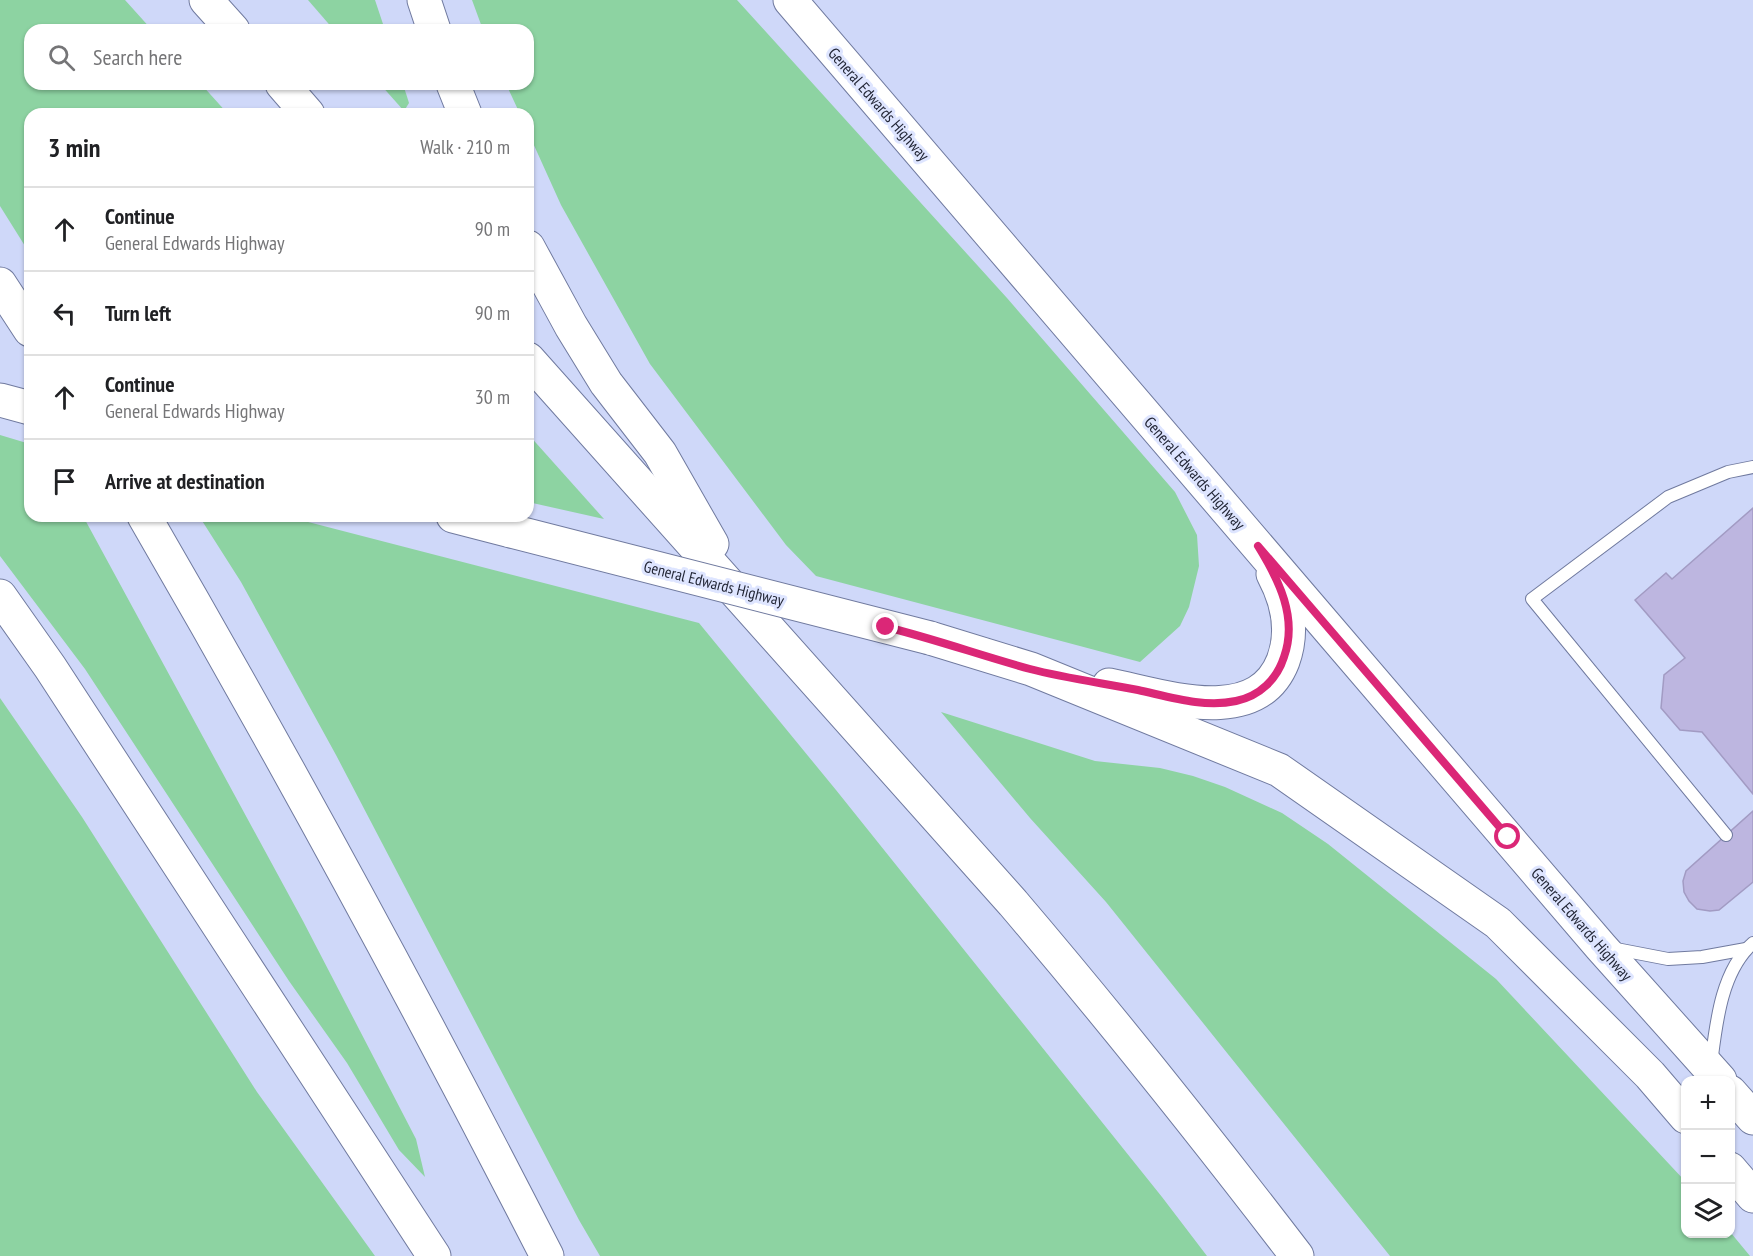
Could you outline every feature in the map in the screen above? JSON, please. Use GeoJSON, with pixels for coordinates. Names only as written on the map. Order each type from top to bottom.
{"type":"FeatureCollection","features":[{"type":"Feature","properties":{"kind":"main road"},"geometry":{"type":"LineString","coordinates":[[206,0],[228,24]]}},
{"type":"Feature","properties":{"kind":"main road"},"geometry":{"type":"LineString","coordinates":[[424,0],[432,24]]}},
{"type":"Feature","properties":{"kind":"main road","name":"General Edwards Highway"},"geometry":{"type":"LineString","coordinates":[[790,0],[1602,947],[1716,1076]]}},
{"type":"Feature","properties":{"kind":"main road"},"geometry":{"type":"LineString","coordinates":[[287,90],[304,108]]}},
{"type":"Feature","properties":{"kind":"main road"},"geometry":{"type":"LineString","coordinates":[[455,90],[463,108]]}},
{"type":"Feature","properties":{"kind":"main road"},"geometry":{"type":"LineString","coordinates":[[534,259],[606,383],[660,453],[744,601]]}},
{"type":"Feature","properties":{"kind":"main road"},"geometry":{"type":"LineString","coordinates":[[0,284],[24,321]]}},
{"type":"Feature","properties":{"kind":"main road"},"geometry":{"type":"LineString","coordinates":[[534,366],[1005,894],[1089,992],[1297,1256]]}},
{"type":"Feature","properties":{"kind":"main road"},"geometry":{"type":"LineString","coordinates":[[0,400],[24,406]]}},
{"type":"Feature","properties":{"kind":"main road"},"geometry":{"type":"LineString","coordinates":[[147,522],[345,871],[547,1256]]}},
{"type":"Feature","properties":{"kind":"main road","name":"General Edwards Highway"},"geometry":{"type":"LineString","coordinates":[[476,522],[930,638],[1031,669],[1279,770],[1498,923],[1650,1075],[1681,1110]]}},
{"type":"Feature","properties":{"kind":"main road"},"geometry":{"type":"LineString","coordinates":[[1031,669],[1199,703],[1234,702],[1254,695],[1269,683],[1281,666],[1290,635],[1288,614],[1282,593],[1258,546]]}},
{"type":"Feature","properties":{"kind":"main road"},"geometry":{"type":"LineString","coordinates":[[0,596],[50,667],[434,1256]]}},
{"type":"Feature","properties":{"kind":"main road","name":"General Edwards Highway"},"geometry":{"type":"LineString","coordinates":[[1735,1097],[1753,1118]]}},
{"type":"Feature","properties":{"kind":"main road"},"geometry":{"type":"LineString","coordinates":[[1735,1174],[1753,1196]]}},
{"type":"Feature","properties":{"kind":"lane"},"geometry":{"type":"LineString","coordinates":[[1726,835],[1532,599],[1668,497],[1728,472],[1753,467]]}},
{"type":"Feature","properties":{"kind":"lane"},"geometry":{"type":"LineString","coordinates":[[1602,947],[1668,959],[1702,957],[1750,946]]}},
{"type":"Feature","properties":{"kind":"lane"},"geometry":{"type":"LineString","coordinates":[[1720,1076],[1718,1013],[1727,983],[1750,946]]}},
{"type":"Feature","properties":{"kind":"green space"},"geometry":{"type":"Polygon","coordinates":[[[0,0],[125,0],[147,24],[24,24],[24,90],[206,90],[223,108],[24,108],[24,244],[0,206],[0,0]]]}},
{"type":"Feature","properties":{"kind":"green space"},"geometry":{"type":"Polygon","coordinates":[[[308,0],[375,0],[383,24],[329,24],[308,0]]]}},
{"type":"Feature","properties":{"kind":"green space"},"geometry":{"type":"Polygon","coordinates":[[[472,0],[737,0],[1007,298],[1175,492],[1197,535],[1199,566],[1189,607],[1180,626],[1140,662],[816,576],[786,545],[650,364],[561,205],[534,145],[534,108],[517,108],[509,90],[534,90],[534,24],[481,24],[472,0]]]}},
{"type":"Feature","properties":{"kind":"green space"},"geometry":{"type":"Polygon","coordinates":[[[385,90],[405,90],[409,103],[406,108],[401,108],[385,90]]]}},
{"type":"Feature","properties":{"kind":"green space"},"geometry":{"type":"Polygon","coordinates":[[[0,435],[24,442],[24,522],[86,522],[303,921],[416,1139],[425,1177],[399,1150],[347,1063],[289,981],[85,669],[0,556],[0,435]]]}},
{"type":"Feature","properties":{"kind":"green space"},"geometry":{"type":"Polygon","coordinates":[[[534,441],[604,519],[534,503],[534,441]]]}},
{"type":"Feature","properties":{"kind":"green space"},"geometry":{"type":"Polygon","coordinates":[[[203,522],[308,522],[699,623],[836,790],[1207,1256],[600,1256],[336,755],[241,582],[203,522]]]}},
{"type":"Feature","properties":{"kind":"green space"},"geometry":{"type":"Polygon","coordinates":[[[0,698],[82,817],[257,1092],[375,1256],[0,1256],[0,698]]]}},
{"type":"Feature","properties":{"kind":"green space"},"geometry":{"type":"Polygon","coordinates":[[[941,712],[1095,761],[1160,768],[1193,776],[1225,787],[1282,813],[1328,844],[1496,979],[1681,1177],[1681,1238],[1735,1238],[1750,1256],[1390,1256],[1106,902],[1030,818],[941,712]]]}},
{"type":"Feature","properties":{"kind":"building"},"geometry":{"type":"Polygon","coordinates":[[[1753,508],[1753,794],[1702,732],[1680,730],[1661,708],[1664,675],[1685,658],[1635,600],[1666,573],[1672,579],[1753,508]]]}},
{"type":"Feature","properties":{"kind":"building"},"geometry":{"type":"Polygon","coordinates":[[[1753,811],[1753,882],[1719,910],[1697,909],[1684,892],[1683,881],[1686,871],[1753,811]]]}},
{"type":"Feature","properties":{"kind":"route"},"geometry":{"type":"LineString","coordinates":[[886,627],[1031,669],[1199,703],[1234,702],[1262,690],[1275,676],[1285,656],[1290,635],[1290,624],[1282,593],[1258,546],[1508,837]]}}]}
